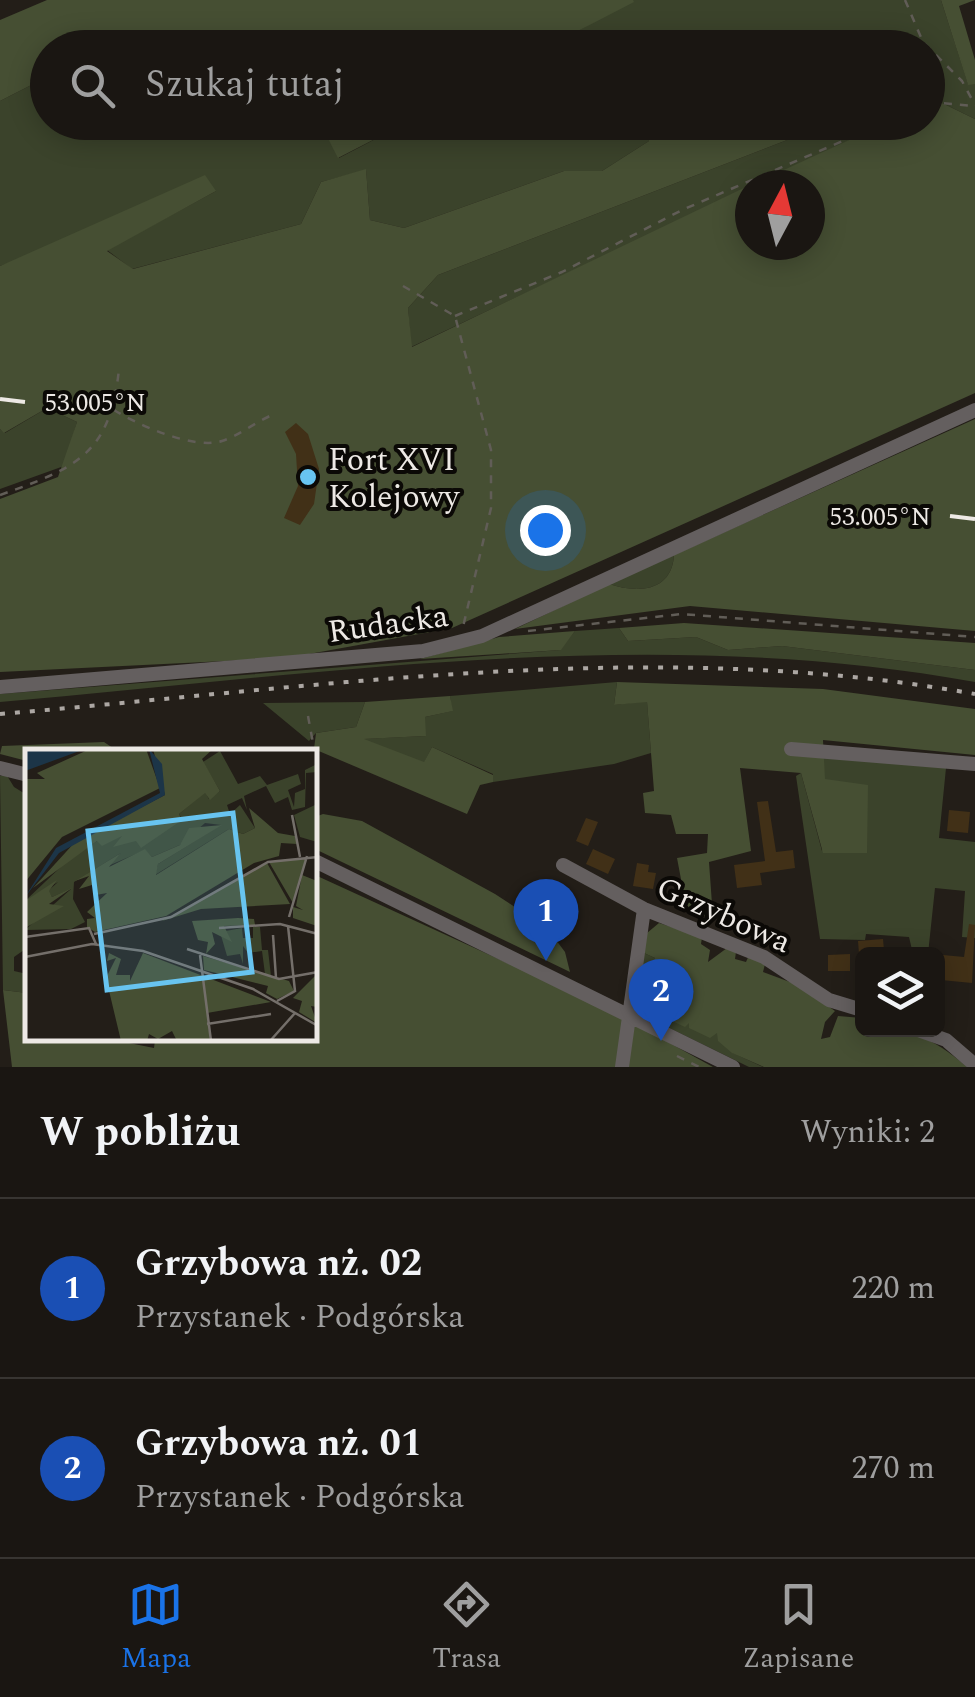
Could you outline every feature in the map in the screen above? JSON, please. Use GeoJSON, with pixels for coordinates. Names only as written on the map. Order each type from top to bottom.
{"type":"FeatureCollection","features":[{"type":"Feature","properties":{"kind":"street","name":"Rudacka"},"geometry":{"type":"LineString","coordinates":[[0,687],[422,651],[482,636],[975,410]]}},
{"type":"Feature","properties":{"kind":"street"},"geometry":{"type":"LineString","coordinates":[[791,749],[975,764]]}},
{"type":"Feature","properties":{"kind":"street"},"geometry":{"type":"LineString","coordinates":[[0,768],[25,774]]}},
{"type":"Feature","properties":{"kind":"street"},"geometry":{"type":"LineString","coordinates":[[318,861],[733,1067]]}},
{"type":"Feature","properties":{"kind":"street","name":"Grzybowa"},"geometry":{"type":"LineString","coordinates":[[563,865],[644,909],[764,957],[829,1000],[855,1008]]}},
{"type":"Feature","properties":{"kind":"street"},"geometry":{"type":"LineString","coordinates":[[622,1067],[644,909]]}},
{"type":"Feature","properties":{"kind":"street"},"geometry":{"type":"LineString","coordinates":[[938,1037],[975,1065]]}},
{"type":"Feature","properties":{"kind":"path"},"geometry":{"type":"LineString","coordinates":[[906,0],[918,30]]}},
{"type":"Feature","properties":{"kind":"path"},"geometry":{"type":"LineString","coordinates":[[945,64],[962,81],[975,106]]}},
{"type":"Feature","properties":{"kind":"path"},"geometry":{"type":"LineString","coordinates":[[945,103],[975,106]]}},
{"type":"Feature","properties":{"kind":"path"},"geometry":{"type":"LineString","coordinates":[[455,316],[562,272],[682,210],[845,140]]}},
{"type":"Feature","properties":{"kind":"path"},"geometry":{"type":"LineString","coordinates":[[403,286],[455,316],[491,450],[491,508],[461,633]]}},
{"type":"Feature","properties":{"kind":"path"},"geometry":{"type":"LineString","coordinates":[[0,495],[83,460],[114,410],[118,369]]}},
{"type":"Feature","properties":{"kind":"path"},"geometry":{"type":"LineString","coordinates":[[114,410],[141,427],[201,444],[223,441],[272,415]]}},
{"type":"Feature","properties":{"kind":"path"},"geometry":{"type":"LineString","coordinates":[[518,632],[682,614],[975,637]]}},
{"type":"Feature","properties":{"kind":"path"},"geometry":{"type":"LineString","coordinates":[[308,716],[314,749]]}},
{"type":"Feature","properties":{"kind":"green space"},"geometry":{"type":"Polygon","coordinates":[[[47,0],[634,2],[580,30],[30,30],[30,86],[0,101],[0,20],[47,0]]]}},
{"type":"Feature","properties":{"kind":"green space"},"geometry":{"type":"Polygon","coordinates":[[[633,0],[941,0],[968,84],[975,84],[975,119],[945,104],[945,30],[579,30],[633,0]]]}},
{"type":"Feature","properties":{"kind":"green space"},"geometry":{"type":"Polygon","coordinates":[[[941,0],[975,0],[959,6],[975,60],[975,84],[968,85],[941,0]]]}},
{"type":"Feature","properties":{"kind":"green space"},"geometry":{"type":"Polygon","coordinates":[[[30,86],[30,140],[329,140],[339,158],[373,140],[649,141],[602,171],[564,171],[404,228],[370,220],[366,170],[321,182],[301,224],[132,269],[107,250],[216,191],[0,266],[0,101],[30,86]]]}},
{"type":"Feature","properties":{"kind":"green space"},"geometry":{"type":"Polygon","coordinates":[[[945,104],[975,119],[975,393],[452,628],[287,658],[0,672],[0,499],[58,477],[77,422],[47,408],[4,433],[0,429],[0,266],[205,175],[216,191],[107,251],[133,269],[301,224],[321,182],[366,169],[370,220],[404,228],[564,171],[602,171],[649,140],[787,140],[438,275],[408,308],[412,347],[735,192],[735,260],[825,260],[825,170],[784,170],[849,140],[945,140],[945,104]]]}},
{"type":"Feature","properties":{"kind":"green space"},"geometry":{"type":"Polygon","coordinates":[[[329,140],[373,140],[338,158],[329,140]]]}},
{"type":"Feature","properties":{"kind":"green space"},"geometry":{"type":"Polygon","coordinates":[[[787,140],[850,140],[786,170],[735,170],[735,194],[411,347],[408,308],[438,275],[787,140]]]}},
{"type":"Feature","properties":{"kind":"green space"},"geometry":{"type":"Polygon","coordinates":[[[47,408],[77,422],[64,466],[0,489],[0,429],[5,433],[47,408]]]}},
{"type":"Feature","properties":{"kind":"green space"},"geometry":{"type":"Polygon","coordinates":[[[975,419],[975,631],[690,606],[515,629],[609,584],[632,589],[652,587],[667,576],[674,555],[975,419]]]}},
{"type":"Feature","properties":{"kind":"green space"},"geometry":{"type":"Polygon","coordinates":[[[674,555],[667,576],[652,587],[632,589],[609,584],[674,555]]]}},
{"type":"Feature","properties":{"kind":"green space"},"geometry":{"type":"Polygon","coordinates":[[[684,623],[975,643],[975,670],[782,646],[728,650],[696,637],[628,641],[619,628],[684,623]]]}},
{"type":"Feature","properties":{"kind":"green space"},"geometry":{"type":"Polygon","coordinates":[[[619,628],[628,641],[696,637],[728,650],[782,646],[975,670],[975,682],[854,665],[732,656],[610,655],[366,668],[0,702],[0,694],[560,650],[575,631],[619,628]]]}},
{"type":"Feature","properties":{"kind":"green space"},"geometry":{"type":"Polygon","coordinates":[[[575,631],[561,650],[420,659],[499,637],[575,631]]]}},
{"type":"Feature","properties":{"kind":"green space"},"geometry":{"type":"Polygon","coordinates":[[[617,682],[614,705],[647,701],[651,753],[614,764],[493,782],[493,774],[432,747],[424,763],[361,739],[425,736],[425,717],[452,711],[450,696],[617,682]]]}},
{"type":"Feature","properties":{"kind":"green space"},"geometry":{"type":"Polygon","coordinates":[[[617,682],[823,689],[975,709],[975,755],[823,740],[825,779],[868,785],[867,853],[823,853],[801,773],[740,768],[751,851],[709,862],[713,918],[687,911],[677,858],[707,853],[708,834],[676,834],[671,815],[645,813],[643,793],[654,791],[647,702],[614,705],[617,682]]]}},
{"type":"Feature","properties":{"kind":"green space"},"geometry":{"type":"Polygon","coordinates":[[[450,696],[453,711],[425,717],[426,736],[364,739],[424,762],[432,747],[493,775],[493,782],[480,785],[467,814],[314,749],[316,733],[356,727],[365,702],[450,696]]]}},
{"type":"Feature","properties":{"kind":"green space"},"geometry":{"type":"Polygon","coordinates":[[[365,702],[356,727],[316,733],[309,741],[263,703],[365,702]]]}},
{"type":"Feature","properties":{"kind":"green space"},"geometry":{"type":"Polygon","coordinates":[[[104,742],[114,749],[25,749],[25,760],[0,754],[2,746],[104,742]]]}},
{"type":"Feature","properties":{"kind":"green space"},"geometry":{"type":"Polygon","coordinates":[[[824,756],[946,768],[939,838],[975,842],[975,938],[962,937],[965,891],[935,888],[929,947],[911,947],[909,937],[866,934],[865,940],[820,939],[796,776],[801,773],[822,851],[824,756]]]}},
{"type":"Feature","properties":{"kind":"green space"},"geometry":{"type":"Polygon","coordinates":[[[6,774],[14,787],[25,794],[24,950],[14,957],[14,971],[25,974],[25,993],[3,990],[0,776],[6,774]]]}},
{"type":"Feature","properties":{"kind":"green space"},"geometry":{"type":"Polygon","coordinates":[[[318,816],[362,821],[495,894],[547,928],[565,952],[570,972],[318,850],[318,816]]]}},
{"type":"Feature","properties":{"kind":"green space"},"geometry":{"type":"Polygon","coordinates":[[[318,876],[608,1009],[713,1067],[12,1067],[3,990],[25,993],[25,1042],[130,1042],[154,1048],[155,1042],[318,1042],[318,876]]]}},
{"type":"Feature","properties":{"kind":"green space"},"geometry":{"type":"Polygon","coordinates":[[[659,923],[702,937],[701,944],[710,950],[708,962],[727,948],[736,952],[735,959],[746,962],[749,955],[765,964],[763,972],[798,985],[835,1011],[825,1022],[821,1039],[830,1037],[838,1016],[855,1017],[855,1037],[921,1037],[967,1067],[764,1067],[732,1053],[718,1041],[717,1033],[710,1038],[689,1028],[689,1023],[685,1027],[672,1021],[672,1013],[644,1008],[638,995],[648,989],[645,985],[655,958],[644,953],[647,933],[659,923]]]}},
{"type":"Feature","properties":{"kind":"green space"},"geometry":{"type":"Polygon","coordinates":[[[644,953],[655,958],[649,988],[663,1010],[717,1032],[733,1053],[763,1067],[749,1067],[641,1014],[636,1003],[644,953]]]}},
{"type":"Feature","properties":{"kind":"building","name":"Fort XVI Kolejowy"},"geometry":{"type":"Polygon","coordinates":[[[296,423],[308,434],[319,469],[314,504],[300,525],[284,518],[298,486],[296,454],[285,432],[296,423]]]}},
{"type":"Feature","properties":{"kind":"building"},"geometry":{"type":"Polygon","coordinates":[[[768,801],[776,852],[793,850],[795,868],[760,873],[762,885],[737,888],[734,865],[765,861],[757,802],[768,801]]]}},
{"type":"Feature","properties":{"kind":"building"},"geometry":{"type":"Polygon","coordinates":[[[949,810],[970,812],[968,833],[947,831],[949,810]]]}},
{"type":"Feature","properties":{"kind":"building"},"geometry":{"type":"Polygon","coordinates":[[[586,818],[598,822],[588,846],[576,841],[586,818]]]}},
{"type":"Feature","properties":{"kind":"building"},"geometry":{"type":"Polygon","coordinates":[[[593,849],[615,859],[608,874],[586,864],[593,849]]]}},
{"type":"Feature","properties":{"kind":"building"},"geometry":{"type":"Polygon","coordinates":[[[637,863],[649,865],[648,872],[656,873],[653,889],[633,886],[637,863]]]}},
{"type":"Feature","properties":{"kind":"building"},"geometry":{"type":"Polygon","coordinates":[[[969,924],[975,925],[972,983],[945,980],[945,955],[964,957],[969,924]]]}},
{"type":"Feature","properties":{"kind":"building"},"geometry":{"type":"Polygon","coordinates":[[[883,939],[884,947],[858,947],[858,941],[883,939]]]}},
{"type":"Feature","properties":{"kind":"building"},"geometry":{"type":"Polygon","coordinates":[[[850,954],[850,971],[828,971],[828,955],[850,954]]]}},
{"type":"Feature","properties":{"kind":"railway"},"geometry":{"type":"LineString","coordinates":[[0,714],[366,681],[610,668],[732,669],[854,677],[975,694]]}},
{"type":"Feature","properties":{"kind":"place","name":"Fort XVI Kolejowy"},"geometry":{"type":"Point","coordinates":[308,477]}},
{"type":"Feature","properties":{"kind":"place","name":"Grzybowa nż. 02"},"geometry":{"type":"Point","coordinates":[546,961]}},
{"type":"Feature","properties":{"kind":"place","name":"Grzybowa nż. 01"},"geometry":{"type":"Point","coordinates":[661,1041]}}]}
